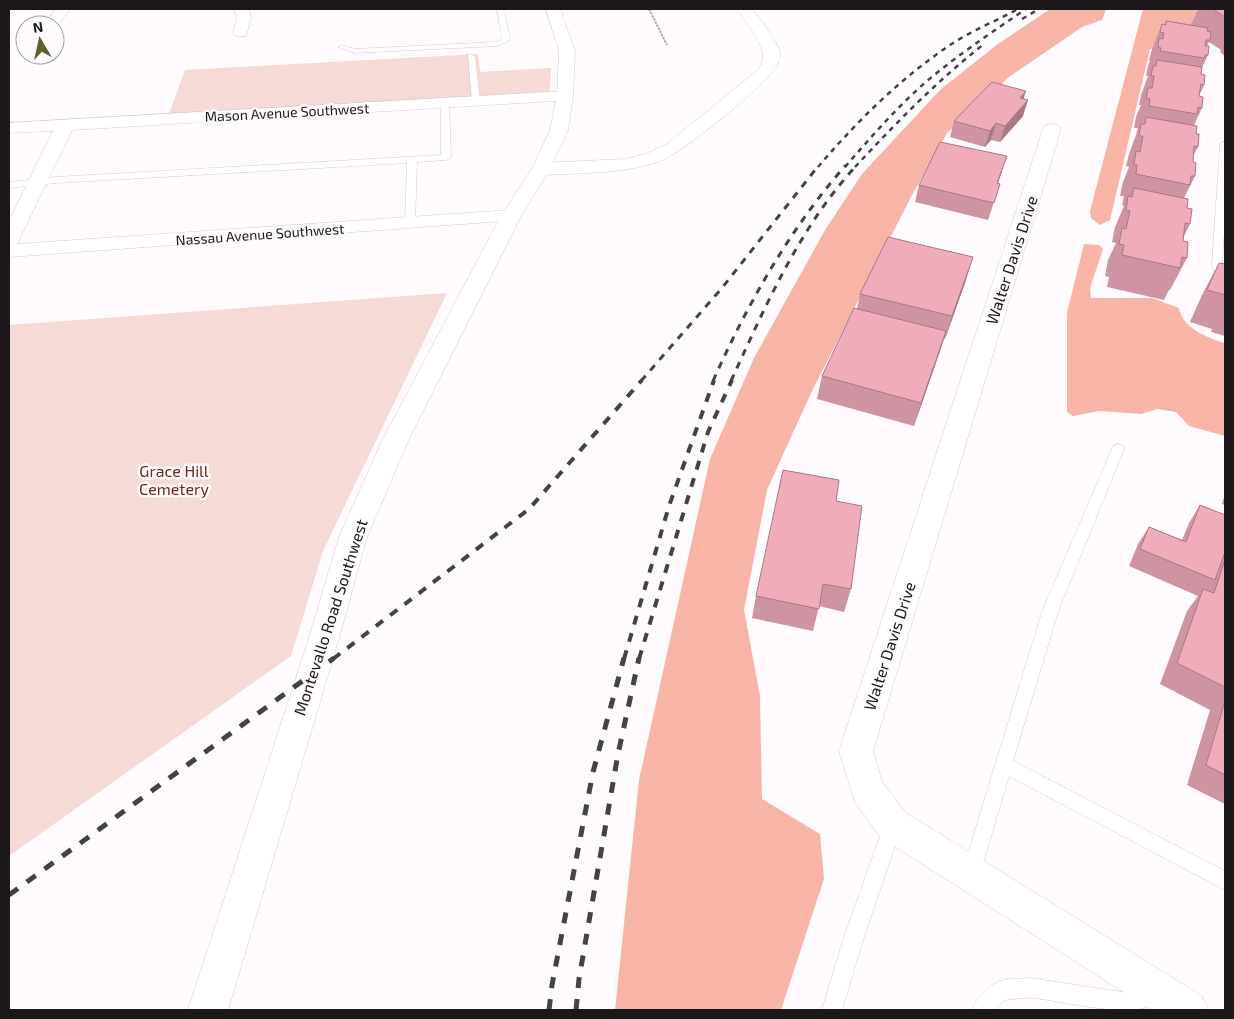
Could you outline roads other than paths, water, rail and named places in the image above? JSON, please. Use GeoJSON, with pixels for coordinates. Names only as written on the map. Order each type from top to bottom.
{"type":"FeatureCollection","features":[{"type":"Feature","properties":{"kind":"street"},"geometry":{"type":"LineString","coordinates":[[241,9],[244,16],[241,33]]}},
{"type":"Feature","properties":{"kind":"street","name":"Montevallo Road Southwest"},"geometry":{"type":"LineString","coordinates":[[208,1010],[324,638],[353,537],[395,441],[511,216],[541,169],[559,130],[565,96],[567,51],[553,9]]}},
{"type":"Feature","properties":{"kind":"street"},"geometry":{"type":"LineString","coordinates":[[541,169],[625,165],[653,158],[674,148],[759,77],[769,66],[772,55],[766,40],[745,9]]}},
{"type":"Feature","properties":{"kind":"street","name":"Mason Avenue Southwest"},"geometry":{"type":"LineString","coordinates":[[9,128],[565,96]]}},
{"type":"Feature","properties":{"kind":"street"},"geometry":{"type":"LineString","coordinates":[[9,241],[65,125]]}},
{"type":"Feature","properties":{"kind":"street","name":"Walter Davis Drive"},"geometry":{"type":"LineString","coordinates":[[1052,129],[856,750],[867,790],[892,825],[1188,1010]]}},
{"type":"Feature","properties":{"kind":"street","name":"Nassau Avenue Southwest"},"geometry":{"type":"LineString","coordinates":[[9,251],[511,216]]}},
{"type":"Feature","properties":{"kind":"lane"},"geometry":{"type":"LineString","coordinates":[[342,47],[355,51],[497,44],[506,40],[500,9]]}},
{"type":"Feature","properties":{"kind":"lane"},"geometry":{"type":"LineString","coordinates":[[471,56],[476,101]]}},
{"type":"Feature","properties":{"kind":"lane"},"geometry":{"type":"LineString","coordinates":[[9,185],[446,157],[445,103]]}},
{"type":"Feature","properties":{"kind":"lane"},"geometry":{"type":"LineString","coordinates":[[1225,144],[1216,265],[1221,277],[1225,279]]}},
{"type":"Feature","properties":{"kind":"lane"},"geometry":{"type":"LineString","coordinates":[[410,224],[412,160]]}},
{"type":"Feature","properties":{"kind":"lane"},"geometry":{"type":"LineString","coordinates":[[970,874],[1051,609],[1118,449]]}},
{"type":"Feature","properties":{"kind":"lane"},"geometry":{"type":"LineString","coordinates":[[1004,765],[1225,881]]}},
{"type":"Feature","properties":{"kind":"lane"},"geometry":{"type":"LineString","coordinates":[[832,1010],[854,937],[892,825]]}},
{"type":"Feature","properties":{"kind":"lane"},"geometry":{"type":"LineString","coordinates":[[982,1010],[1000,990],[1030,988],[1129,1004],[1162,994]]}},
{"type":"Feature","properties":{"kind":"railway"},"geometry":{"type":"LineString","coordinates":[[818,167],[880,101],[914,72],[958,40],[1018,9]]}},
{"type":"Feature","properties":{"kind":"railway"},"geometry":{"type":"LineString","coordinates":[[845,167],[874,133],[927,81],[1026,9]]}},
{"type":"Feature","properties":{"kind":"railway"},"geometry":{"type":"LineString","coordinates":[[1022,19],[1039,9]]}},
{"type":"Feature","properties":{"kind":"railway"},"geometry":{"type":"LineString","coordinates":[[855,167],[917,103],[984,44]]}},
{"type":"Feature","properties":{"kind":"railway"},"geometry":{"type":"LineString","coordinates":[[641,381],[722,288],[819,165]]}},
{"type":"Feature","properties":{"kind":"railway"},"geometry":{"type":"LineString","coordinates":[[713,381],[740,324],[771,268],[806,215],[846,165]]}},
{"type":"Feature","properties":{"kind":"railway"},"geometry":{"type":"LineString","coordinates":[[731,381],[785,268],[818,214],[857,165]]}},
{"type":"Feature","properties":{"kind":"railway"},"geometry":{"type":"LineString","coordinates":[[333,659],[529,509],[642,380]]}},
{"type":"Feature","properties":{"kind":"railway"},"geometry":{"type":"LineString","coordinates":[[624,659],[669,506],[714,380]]}},
{"type":"Feature","properties":{"kind":"railway"},"geometry":{"type":"LineString","coordinates":[[639,659],[708,432],[732,380]]}},
{"type":"Feature","properties":{"kind":"railway"},"geometry":{"type":"LineString","coordinates":[[9,895],[334,658]]}},
{"type":"Feature","properties":{"kind":"railway"},"geometry":{"type":"LineString","coordinates":[[549,1010],[552,985],[593,772],[624,658]]}},
{"type":"Feature","properties":{"kind":"railway"},"geometry":{"type":"LineString","coordinates":[[576,1010],[579,979],[618,754],[639,658]]}},
{"type":"Feature","properties":{"kind":"park label","name":"Grace Hill Cemetery"},"geometry":{"type":"Point","coordinates":[174,479]}}]}
